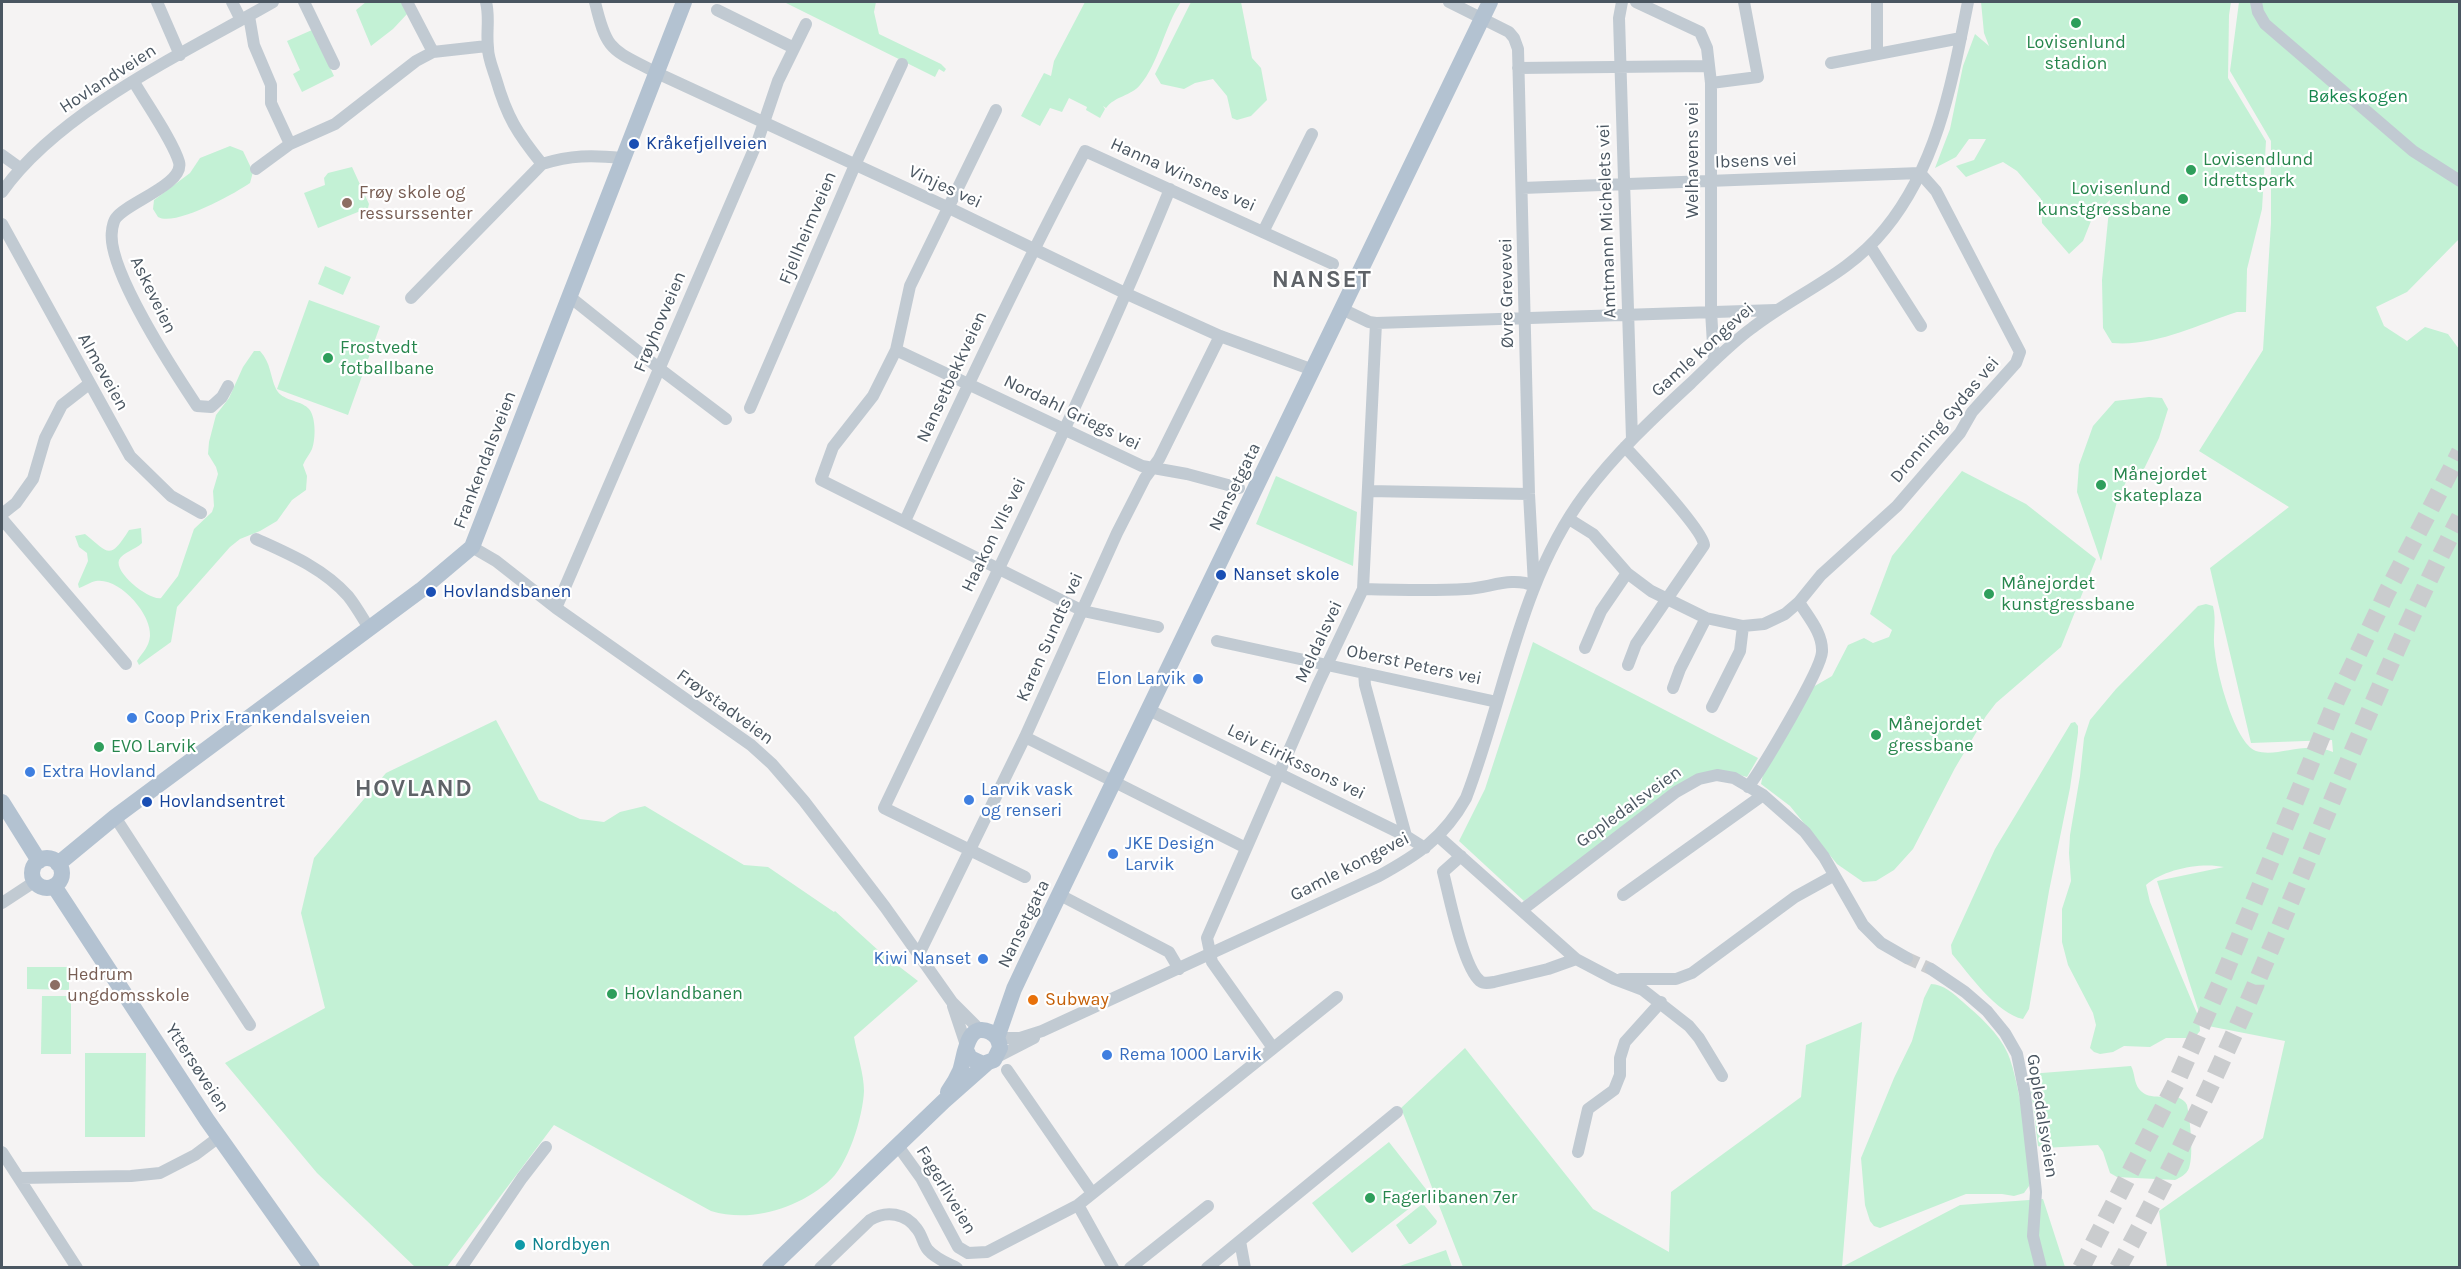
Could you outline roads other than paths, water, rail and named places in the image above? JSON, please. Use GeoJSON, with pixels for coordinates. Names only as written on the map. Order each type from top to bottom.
{"type":"FeatureCollection","features":[{"type":"Feature","properties":{"kind":"main road","name":"Frankendalsveien"},"geometry":{"type":"LineString","coordinates":[[58,864],[115,817],[421,590],[472,547],[684,2]]}},
{"type":"Feature","properties":{"kind":"main road","name":"Nansetgata"},"geometry":{"type":"LineString","coordinates":[[989,1034],[1060,895],[1490,2]]}},
{"type":"Feature","properties":{"kind":"main road"},"geometry":{"type":"LineString","coordinates":[[2,802],[39,861]]}},
{"type":"Feature","properties":{"kind":"main road"},"geometry":{"type":"LineString","coordinates":[[49,859],[58,864],[61,876],[54,886],[44,888],[34,882],[32,871],[39,861],[49,859]]}},
{"type":"Feature","properties":{"kind":"main road","name":"Yttersøveien"},"geometry":{"type":"LineString","coordinates":[[54,886],[219,1137],[312,1268]]}},
{"type":"Feature","properties":{"kind":"main road"},"geometry":{"type":"LineString","coordinates":[[770,1268],[944,1101],[997,1063],[1000,1048],[989,1034],[973,1034],[966,1047],[960,1071],[944,1101]]}},
{"type":"Feature","properties":{"kind":"main road"},"geometry":{"type":"LineString","coordinates":[[966,1047],[970,1058],[975,1063],[997,1063]]}},
{"type":"Feature","properties":{"kind":"street"},"geometry":{"type":"LineString","coordinates":[[158,2],[180,55]]}},
{"type":"Feature","properties":{"kind":"street"},"geometry":{"type":"LineString","coordinates":[[232,2],[245,18],[271,85],[271,103],[290,144]]}},
{"type":"Feature","properties":{"kind":"street","name":"Hovlandveien"},"geometry":{"type":"LineString","coordinates":[[2,192],[20,168],[64,129],[134,82],[273,2]]}},
{"type":"Feature","properties":{"kind":"street"},"geometry":{"type":"LineString","coordinates":[[304,2],[334,64]]}},
{"type":"Feature","properties":{"kind":"street"},"geometry":{"type":"LineString","coordinates":[[407,2],[433,52]]}},
{"type":"Feature","properties":{"kind":"street"},"geometry":{"type":"LineString","coordinates":[[486,2],[490,21],[487,46],[502,99],[511,121],[542,164]]}},
{"type":"Feature","properties":{"kind":"street","name":"Vinjes vei"},"geometry":{"type":"LineString","coordinates":[[595,2],[605,39],[614,50],[657,73],[947,207],[1127,294],[1220,336],[1313,370]]}},
{"type":"Feature","properties":{"kind":"street","name":"Øvre Grevevei"},"geometry":{"type":"LineString","coordinates":[[1449,2],[1509,32],[1518,49],[1529,494],[1534,586]]}},
{"type":"Feature","properties":{"kind":"street","name":"Amtmann Michelets vei"},"geometry":{"type":"LineString","coordinates":[[1622,2],[1619,18],[1628,315],[1628,443]]}},
{"type":"Feature","properties":{"kind":"street","name":"Welhavens vei"},"geometry":{"type":"LineString","coordinates":[[1635,2],[1700,32],[1707,48],[1711,83],[1711,311],[1714,361]]}},
{"type":"Feature","properties":{"kind":"street"},"geometry":{"type":"LineString","coordinates":[[1711,83],[1758,76],[1744,2]]}},
{"type":"Feature","properties":{"kind":"street"},"geometry":{"type":"LineString","coordinates":[[1877,2],[1877,54]]}},
{"type":"Feature","properties":{"kind":"street","name":"Gamle kongevei"},"geometry":{"type":"LineString","coordinates":[[989,1034],[1020,1038],[1041,1031],[1379,876],[1439,837],[1456,817],[1466,798],[1534,586],[1569,519],[1601,473],[1628,443],[1714,361],[1750,329],[1776,310],[1836,275],[1870,246],[1899,210],[1920,173],[1946,108],[1968,2]]}},
{"type":"Feature","properties":{"kind":"street"},"geometry":{"type":"LineString","coordinates":[[2256,2],[2258,12],[2265,24],[2413,151],[2460,181]]}},
{"type":"Feature","properties":{"kind":"street"},"geometry":{"type":"LineString","coordinates":[[717,10],[794,48]]}},
{"type":"Feature","properties":{"kind":"street","name":"Frøyhovveien"},"geometry":{"type":"LineString","coordinates":[[556,608],[764,123],[778,81],[806,24]]}},
{"type":"Feature","properties":{"kind":"street"},"geometry":{"type":"LineString","coordinates":[[1831,63],[1961,38]]}},
{"type":"Feature","properties":{"kind":"street"},"geometry":{"type":"LineString","coordinates":[[256,169],[290,144],[335,124],[416,61],[433,52],[487,46]]}},
{"type":"Feature","properties":{"kind":"street","name":"Fjellheimveien"},"geometry":{"type":"LineString","coordinates":[[750,408],[855,165],[902,64]]}},
{"type":"Feature","properties":{"kind":"street"},"geometry":{"type":"LineString","coordinates":[[1518,68],[1708,66]]}},
{"type":"Feature","properties":{"kind":"street","name":"Askeveien"},"geometry":{"type":"LineString","coordinates":[[134,82],[160,126],[178,161],[179,168],[165,185],[116,217],[111,232],[114,255],[143,319],[163,356],[197,406],[211,407],[222,397],[228,386]]}},
{"type":"Feature","properties":{"kind":"street"},"geometry":{"type":"LineString","coordinates":[[996,110],[910,286],[896,350],[873,396],[833,447],[821,480],[1083,611],[1158,627]]}},
{"type":"Feature","properties":{"kind":"street"},"geometry":{"type":"LineString","coordinates":[[1263,232],[1312,134]]}},
{"type":"Feature","properties":{"kind":"street","name":"Hanna Winsnes vei"},"geometry":{"type":"LineString","coordinates":[[1034,249],[1085,151],[1333,264]]}},
{"type":"Feature","properties":{"kind":"street"},"geometry":{"type":"LineString","coordinates":[[2,155],[20,168]]}},
{"type":"Feature","properties":{"kind":"street"},"geometry":{"type":"LineString","coordinates":[[411,298],[542,164],[563,158],[592,155],[622,158]]}},
{"type":"Feature","properties":{"kind":"street","name":"Ibsens vei"},"geometry":{"type":"LineString","coordinates":[[1522,188],[1920,173]]}},
{"type":"Feature","properties":{"kind":"street","name":"Dronning Gydas vei"},"geometry":{"type":"LineString","coordinates":[[1569,519],[1593,534],[1628,573],[1665,599],[1706,618],[1743,626],[1764,624],[1785,614],[1799,602],[1821,575],[1897,506],[1953,441],[1972,412],[2016,363],[2020,352],[1936,191],[1920,173]]}},
{"type":"Feature","properties":{"kind":"street","name":"Haakon VIIs vei"},"geometry":{"type":"LineString","coordinates":[[969,851],[884,808],[1066,430],[1127,294],[1170,189]]}},
{"type":"Feature","properties":{"kind":"street","name":"Almeveien"},"geometry":{"type":"LineString","coordinates":[[2,224],[130,456],[171,496],[201,513]]}},
{"type":"Feature","properties":{"kind":"street"},"geometry":{"type":"LineString","coordinates":[[1870,246],[1921,326]]}},
{"type":"Feature","properties":{"kind":"street","name":"Nansetbekkveien"},"geometry":{"type":"LineString","coordinates":[[905,521],[968,383],[1034,249]]}},
{"type":"Feature","properties":{"kind":"street"},"geometry":{"type":"LineString","coordinates":[[570,297],[726,419]]}},
{"type":"Feature","properties":{"kind":"street"},"geometry":{"type":"LineString","coordinates":[[1342,309],[1376,323],[1776,310]]}},
{"type":"Feature","properties":{"kind":"street","name":"Meldalsvei"},"geometry":{"type":"LineString","coordinates":[[1209,955],[1207,938],[1327,665],[1363,589],[1376,323]]}},
{"type":"Feature","properties":{"kind":"street","name":"Karen Sundts vei"},"geometry":{"type":"LineString","coordinates":[[919,954],[1025,738],[1117,533],[1144,478],[1159,459],[1220,336]]}},
{"type":"Feature","properties":{"kind":"street","name":"Nordahl Griegs vei"},"geometry":{"type":"LineString","coordinates":[[896,350],[1152,468],[1187,474],[1239,488]]}},
{"type":"Feature","properties":{"kind":"street"},"geometry":{"type":"LineString","coordinates":[[2,514],[33,479],[45,438],[62,405],[89,384]]}},
{"type":"Feature","properties":{"kind":"street"},"geometry":{"type":"LineString","coordinates":[[1628,443],[1703,540],[1704,546],[1665,599],[1636,644],[1628,665]]}},
{"type":"Feature","properties":{"kind":"street"},"geometry":{"type":"LineString","coordinates":[[1368,491],[1529,494]]}},
{"type":"Feature","properties":{"kind":"street"},"geometry":{"type":"LineString","coordinates":[[2,519],[126,664]]}},
{"type":"Feature","properties":{"kind":"street"},"geometry":{"type":"LineString","coordinates":[[256,539],[294,556],[323,573],[348,597],[369,628]]}},
{"type":"Feature","properties":{"kind":"street","name":"Frøystadveien"},"geometry":{"type":"LineString","coordinates":[[472,547],[496,561],[556,608],[751,745],[772,764],[804,801],[919,954],[952,1002],[989,1034]]}},
{"type":"Feature","properties":{"kind":"street"},"geometry":{"type":"LineString","coordinates":[[1585,648],[1601,611],[1628,573]]}},
{"type":"Feature","properties":{"kind":"street"},"geometry":{"type":"LineString","coordinates":[[1363,589],[1469,589],[1513,582],[1534,586]]}},
{"type":"Feature","properties":{"kind":"street"},"geometry":{"type":"LineString","coordinates":[[1748,787],[1776,744],[1820,661],[1822,651],[1818,634],[1799,602]]}},
{"type":"Feature","properties":{"kind":"street"},"geometry":{"type":"LineString","coordinates":[[1673,688],[1706,618]]}},
{"type":"Feature","properties":{"kind":"street"},"geometry":{"type":"LineString","coordinates":[[1712,707],[1740,651],[1743,626]]}},
{"type":"Feature","properties":{"kind":"street","name":"Oberst Peters vei"},"geometry":{"type":"LineString","coordinates":[[1217,641],[1497,702]]}},
{"type":"Feature","properties":{"kind":"street"},"geometry":{"type":"LineString","coordinates":[[1364,673],[1387,771],[1406,836]]}},
{"type":"Feature","properties":{"kind":"street","name":"Leiv Eirikssons vei"},"geometry":{"type":"LineString","coordinates":[[1149,710],[1406,836],[1425,848]]}},
{"type":"Feature","properties":{"kind":"street"},"geometry":{"type":"LineString","coordinates":[[1025,738],[1246,848]]}},
{"type":"Feature","properties":{"kind":"street","name":"Gopledalsveien"},"geometry":{"type":"LineString","coordinates":[[1522,910],[1689,784],[1699,779],[1718,775],[1734,778],[1762,795],[1805,832],[1824,857],[1863,925],[1881,943],[1906,958]]}},
{"type":"Feature","properties":{"kind":"street"},"geometry":{"type":"LineString","coordinates":[[1623,895],[1762,795]]}},
{"type":"Feature","properties":{"kind":"street"},"geometry":{"type":"LineString","coordinates":[[115,817],[250,1025]]}},
{"type":"Feature","properties":{"kind":"street"},"geometry":{"type":"LineString","coordinates":[[1439,837],[1576,958],[1614,979],[1643,990],[1661,1002],[1689,1026],[1699,1038],[1722,1076]]}},
{"type":"Feature","properties":{"kind":"street"},"geometry":{"type":"LineString","coordinates":[[969,851],[1026,877]]}},
{"type":"Feature","properties":{"kind":"street"},"geometry":{"type":"LineString","coordinates":[[1461,856],[1443,872],[1467,960],[1480,981],[1494,982],[1548,969],[1576,958]]}},
{"type":"Feature","properties":{"kind":"street"},"geometry":{"type":"LineString","coordinates":[[1614,979],[1676,979],[1692,973],[1795,897],[1833,876]]}},
{"type":"Feature","properties":{"kind":"street"},"geometry":{"type":"LineString","coordinates":[[2,903],[34,882]]}},
{"type":"Feature","properties":{"kind":"street"},"geometry":{"type":"LineString","coordinates":[[1060,895],[1169,952],[1179,969]]}},
{"type":"Feature","properties":{"kind":"street"},"geometry":{"type":"LineString","coordinates":[[1209,955],[1273,1048]]}},
{"type":"Feature","properties":{"kind":"street","name":"Gopledalsveien"},"geometry":{"type":"LineString","coordinates":[[1931,969],[1965,992],[1987,1011],[2005,1033],[2017,1054],[2025,1094],[2036,1192],[2033,1236],[2041,1268]]}},
{"type":"Feature","properties":{"kind":"street","name":"Fagerliveien"},"geometry":{"type":"LineString","coordinates":[[898,1146],[921,1178],[958,1247],[968,1253],[987,1252],[1078,1205],[1337,997]]}},
{"type":"Feature","properties":{"kind":"street","name":"Frøystadveien"},"geometry":{"type":"LineString","coordinates":[[952,1002],[966,1047]]}},
{"type":"Feature","properties":{"kind":"street"},"geometry":{"type":"LineString","coordinates":[[1578,1152],[1588,1109],[1614,1090],[1620,1076],[1620,1058],[1625,1042],[1661,1002]]}},
{"type":"Feature","properties":{"kind":"street","name":"Gamle kongevei"},"geometry":{"type":"LineString","coordinates":[[997,1063],[1035,1038],[1041,1031]]}},
{"type":"Feature","properties":{"kind":"street"},"geometry":{"type":"LineString","coordinates":[[997,1063],[1092,1193]]}},
{"type":"Feature","properties":{"kind":"street"},"geometry":{"type":"LineString","coordinates":[[1207,1268],[1397,1112]]}},
{"type":"Feature","properties":{"kind":"street"},"geometry":{"type":"LineString","coordinates":[[20,1178],[131,1176],[160,1173],[195,1155],[219,1137]]}},
{"type":"Feature","properties":{"kind":"street"},"geometry":{"type":"LineString","coordinates":[[461,1268],[522,1178],[546,1147]]}},
{"type":"Feature","properties":{"kind":"street"},"geometry":{"type":"LineString","coordinates":[[2,1152],[77,1268]]}},
{"type":"Feature","properties":{"kind":"street"},"geometry":{"type":"LineString","coordinates":[[1078,1205],[1113,1268]]}},
{"type":"Feature","properties":{"kind":"street"},"geometry":{"type":"LineString","coordinates":[[1130,1268],[1208,1206]]}},
{"type":"Feature","properties":{"kind":"street"},"geometry":{"type":"LineString","coordinates":[[820,1268],[870,1220],[879,1215],[892,1214],[912,1222],[928,1250],[935,1257],[957,1268]]}},
{"type":"Feature","properties":{"kind":"street"},"geometry":{"type":"LineString","coordinates":[[1240,1241],[1245,1268]]}},
{"type":"Feature","properties":{"kind":"tunnel"},"geometry":{"type":"LineString","coordinates":[[2081,1268],[2176,1083],[2224,975],[2336,701],[2386,594],[2460,452]]}},
{"type":"Feature","properties":{"kind":"tunnel"},"geometry":{"type":"LineString","coordinates":[[2118,1268],[2173,1164],[2223,1058],[2404,632],[2460,517]]}},
{"type":"Feature","properties":{"kind":"tunnel"},"geometry":{"type":"LineString","coordinates":[[1907,958],[1931,969]]}},
{"type":"Feature","properties":{"kind":"place","name":"Lovisenlund stadion"},"geometry":{"type":"Point","coordinates":[2076,23]}},
{"type":"Feature","properties":{"kind":"place","name":"Kråkefjellveien"},"geometry":{"type":"Point","coordinates":[634,144]}},
{"type":"Feature","properties":{"kind":"place","name":"Lovisendlund idrettspark"},"geometry":{"type":"Point","coordinates":[2191,170]}},
{"type":"Feature","properties":{"kind":"place","name":"Lovisenlund kunstgressbane"},"geometry":{"type":"Point","coordinates":[2183,199]}},
{"type":"Feature","properties":{"kind":"place","name":"Frøy skole og ressurssenter"},"geometry":{"type":"Point","coordinates":[347,203]}},
{"type":"Feature","properties":{"kind":"place","name":"Frostvedt fotballbane"},"geometry":{"type":"Point","coordinates":[328,358]}},
{"type":"Feature","properties":{"kind":"place","name":"Månejordet skateplaza"},"geometry":{"type":"Point","coordinates":[2101,485]}},
{"type":"Feature","properties":{"kind":"place","name":"Nanset skole"},"geometry":{"type":"Point","coordinates":[1221,575]}},
{"type":"Feature","properties":{"kind":"place","name":"Hovlandsbanen"},"geometry":{"type":"Point","coordinates":[431,592]}},
{"type":"Feature","properties":{"kind":"place","name":"Månejordet kunstgressbane"},"geometry":{"type":"Point","coordinates":[1989,594]}},
{"type":"Feature","properties":{"kind":"place","name":"Elon Larvik"},"geometry":{"type":"Point","coordinates":[1198,679]}},
{"type":"Feature","properties":{"kind":"place","name":"Coop Prix Frankendalsveien"},"geometry":{"type":"Point","coordinates":[132,718]}},
{"type":"Feature","properties":{"kind":"place","name":"Månejordet gressbane"},"geometry":{"type":"Point","coordinates":[1876,735]}},
{"type":"Feature","properties":{"kind":"place","name":"EVO Larvik"},"geometry":{"type":"Point","coordinates":[99,747]}},
{"type":"Feature","properties":{"kind":"place","name":"Extra Hovland"},"geometry":{"type":"Point","coordinates":[30,772]}},
{"type":"Feature","properties":{"kind":"place","name":"Larvik vask og renseri"},"geometry":{"type":"Point","coordinates":[969,800]}},
{"type":"Feature","properties":{"kind":"place","name":"Hovlandsentret"},"geometry":{"type":"Point","coordinates":[147,802]}},
{"type":"Feature","properties":{"kind":"place","name":"JKE Design Larvik"},"geometry":{"type":"Point","coordinates":[1113,854]}},
{"type":"Feature","properties":{"kind":"place","name":"Kiwi Nanset"},"geometry":{"type":"Point","coordinates":[983,959]}},
{"type":"Feature","properties":{"kind":"place","name":"Hedrum ungdomsskole"},"geometry":{"type":"Point","coordinates":[55,985]}},
{"type":"Feature","properties":{"kind":"place","name":"Hovlandbanen"},"geometry":{"type":"Point","coordinates":[612,994]}},
{"type":"Feature","properties":{"kind":"place","name":"Subway"},"geometry":{"type":"Point","coordinates":[1033,1000]}},
{"type":"Feature","properties":{"kind":"place","name":"Rema 1000 Larvik"},"geometry":{"type":"Point","coordinates":[1107,1055]}},
{"type":"Feature","properties":{"kind":"place","name":"Fagerlibanen 7er"},"geometry":{"type":"Point","coordinates":[1370,1198]}},
{"type":"Feature","properties":{"kind":"place","name":"Nordbyen"},"geometry":{"type":"Point","coordinates":[520,1245]}},
{"type":"Feature","properties":{"kind":"district","name":"NANSET"},"geometry":{"type":"Point","coordinates":[1322,280]}},
{"type":"Feature","properties":{"kind":"district","name":"HOVLAND"},"geometry":{"type":"Point","coordinates":[414,789]}},
{"type":"Feature","properties":{"kind":"park label","name":"Bøkeskogen"},"geometry":{"type":"Point","coordinates":[2358,97]}}]}
